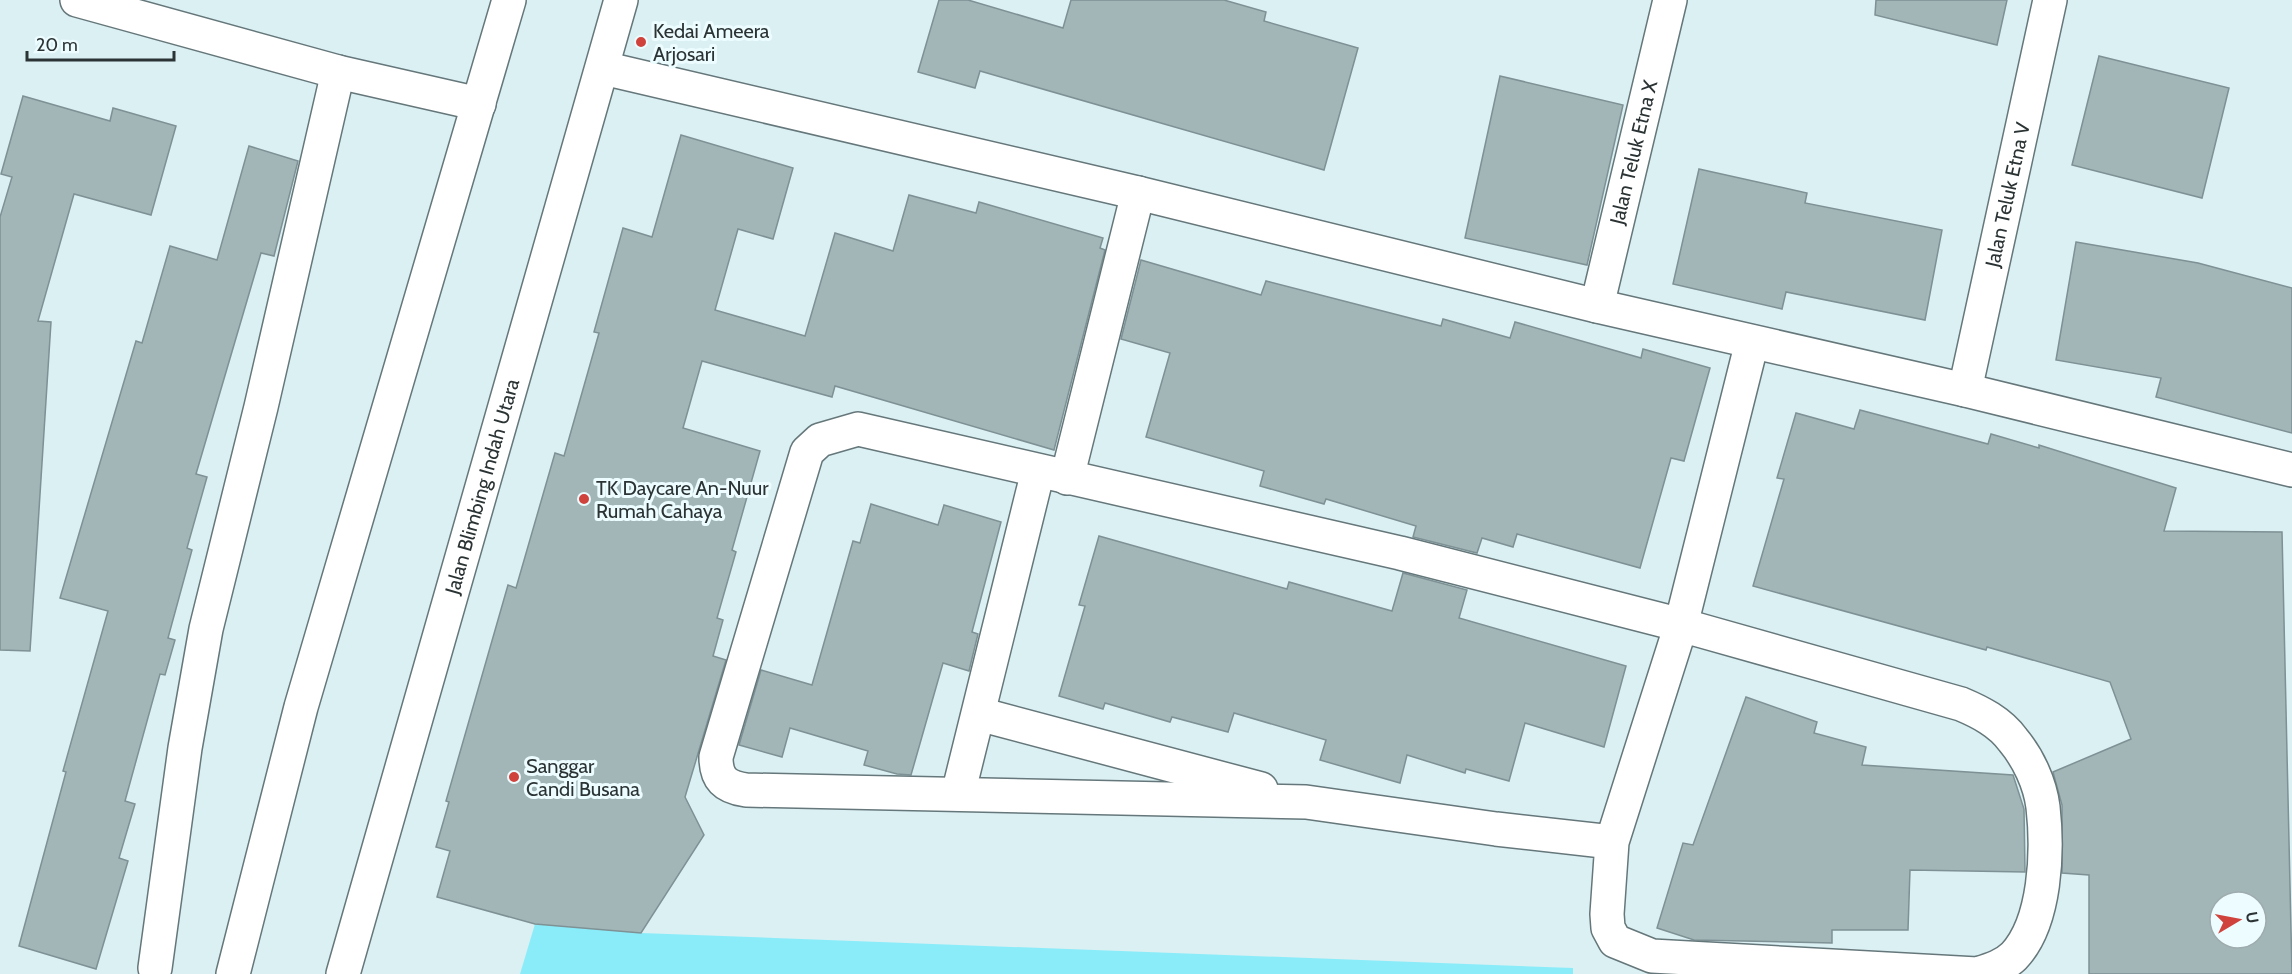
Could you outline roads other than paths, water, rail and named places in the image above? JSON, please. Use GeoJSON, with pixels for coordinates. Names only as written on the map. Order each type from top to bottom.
{"type":"FeatureCollection","features":[{"type":"Feature","properties":{"kind":"street"},"geometry":{"type":"LineString","coordinates":[[77,0],[338,72],[479,104]]}},
{"type":"Feature","properties":{"kind":"street"},"geometry":{"type":"LineString","coordinates":[[233,974],[301,707],[509,0]]}},
{"type":"Feature","properties":{"kind":"street","name":"Jalan Blimbing Indah Utara"},"geometry":{"type":"LineString","coordinates":[[343,974],[621,0]]}},
{"type":"Feature","properties":{"kind":"street","name":"Jalan Teluk Etna X"},"geometry":{"type":"LineString","coordinates":[[1597,306],[1670,0]]}},
{"type":"Feature","properties":{"kind":"street","name":"Jalan Teluk Etna V"},"geometry":{"type":"LineString","coordinates":[[1965,390],[2050,0]]}},
{"type":"Feature","properties":{"kind":"street"},"geometry":{"type":"LineString","coordinates":[[603,68],[1138,193],[1597,306],[1965,390],[2292,470]]}},
{"type":"Feature","properties":{"kind":"street"},"geometry":{"type":"LineString","coordinates":[[155,968],[185,748],[206,629],[261,407],[338,72]]}},
{"type":"Feature","properties":{"kind":"street"},"geometry":{"type":"LineString","coordinates":[[957,794],[979,714],[1138,193]]}},
{"type":"Feature","properties":{"kind":"street"},"geometry":{"type":"LineString","coordinates":[[1612,842],[1496,829],[1306,802],[1104,800],[736,789],[729,787],[718,777],[716,757],[807,452],[820,440],[858,429],[1400,553],[1681,626],[1961,704],[1984,714],[2012,738],[2026,759],[2042,805],[2045,860],[2035,923],[2013,957],[1994,969],[1977,974],[1652,956],[1615,941],[1608,928],[1612,842],[1681,626],[1752,342]]}},
{"type":"Feature","properties":{"kind":"street"},"geometry":{"type":"LineString","coordinates":[[979,714],[1149,757],[1306,802]]}},
{"type":"Feature","properties":{"kind":"place","name":"Kedai Ameera Arjosari"},"geometry":{"type":"Point","coordinates":[641,42]}},
{"type":"Feature","properties":{"kind":"place","name":"TK Daycare An-Nuur Rumah Cahaya"},"geometry":{"type":"Point","coordinates":[584,499]}},
{"type":"Feature","properties":{"kind":"place","name":"Sanggar Candi Busana"},"geometry":{"type":"Point","coordinates":[514,777]}}]}
